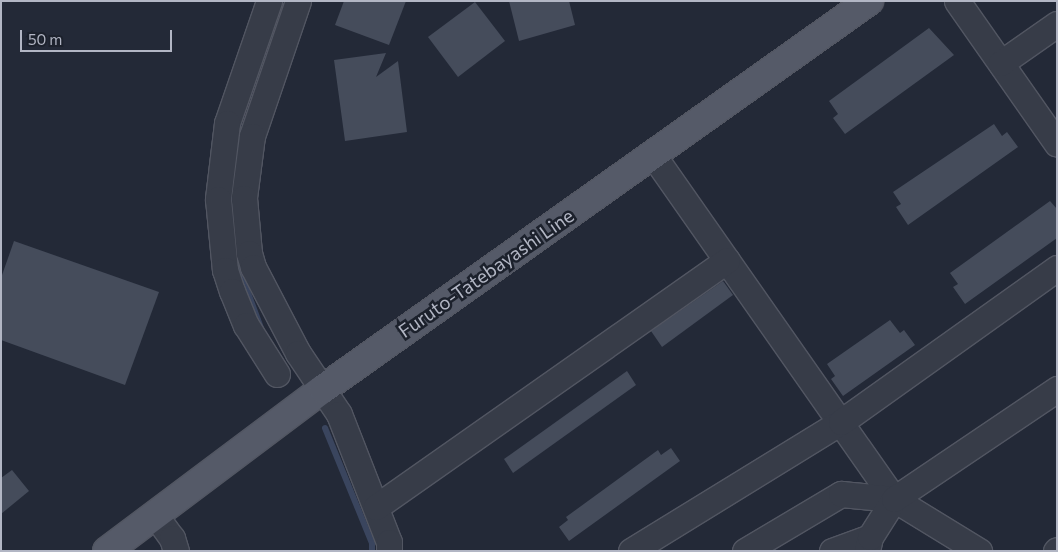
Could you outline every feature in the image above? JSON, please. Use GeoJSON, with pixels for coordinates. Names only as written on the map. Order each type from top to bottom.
{"type":"FeatureCollection","features":[{"type":"Feature","properties":{"kind":"main road","name":"Furuto-Tatebayashi Line"},"geometry":{"type":"LineString","coordinates":[[107,551],[323,388],[869,1]]}},
{"type":"Feature","properties":{"kind":"street"},"geometry":{"type":"LineString","coordinates":[[269,1],[227,123],[218,199],[225,270],[232,292],[246,325],[277,374]]}},
{"type":"Feature","properties":{"kind":"street"},"geometry":{"type":"LineString","coordinates":[[298,1],[254,126],[244,213],[253,267],[298,353],[339,414],[389,542],[389,551]]}},
{"type":"Feature","properties":{"kind":"street"},"geometry":{"type":"LineString","coordinates":[[957,1],[1057,144]]}},
{"type":"Feature","properties":{"kind":"street"},"geometry":{"type":"LineString","coordinates":[[1001,64],[1057,24]]}},
{"type":"Feature","properties":{"kind":"street"},"geometry":{"type":"LineString","coordinates":[[653,155],[894,500]]}},
{"type":"Feature","properties":{"kind":"street"},"geometry":{"type":"LineString","coordinates":[[376,508],[727,260]]}},
{"type":"Feature","properties":{"kind":"street"},"geometry":{"type":"LineString","coordinates":[[636,550],[841,422],[1057,268]]}},
{"type":"Feature","properties":{"kind":"street"},"geometry":{"type":"LineString","coordinates":[[832,551],[868,544],[894,500],[1057,389]]}},
{"type":"Feature","properties":{"kind":"street"},"geometry":{"type":"LineString","coordinates":[[745,551],[842,494],[894,500],[979,551]]}},
{"type":"Feature","properties":{"kind":"street"},"geometry":{"type":"LineString","coordinates":[[155,515],[172,538],[176,551]]}},
{"type":"Feature","properties":{"kind":"building"},"geometry":{"type":"Polygon","coordinates":[[[344,1],[406,1],[389,45],[335,25],[344,1]]]}},
{"type":"Feature","properties":{"kind":"building"},"geometry":{"type":"Polygon","coordinates":[[[509,1],[569,1],[575,25],[519,41],[509,1]]]}},
{"type":"Feature","properties":{"kind":"building"},"geometry":{"type":"Polygon","coordinates":[[[475,2],[505,41],[458,77],[428,37],[475,2]]]}},
{"type":"Feature","properties":{"kind":"building"},"geometry":{"type":"Polygon","coordinates":[[[929,28],[954,55],[845,134],[833,118],[838,114],[829,101],[929,28]]]}},
{"type":"Feature","properties":{"kind":"building"},"geometry":{"type":"Polygon","coordinates":[[[386,53],[376,77],[398,61],[407,132],[345,141],[334,60],[386,53]]]}},
{"type":"Feature","properties":{"kind":"building"},"geometry":{"type":"Polygon","coordinates":[[[994,124],[1002,136],[1007,132],[1018,147],[908,225],[896,207],[901,204],[893,192],[994,124]]]}},
{"type":"Feature","properties":{"kind":"building"},"geometry":{"type":"Polygon","coordinates":[[[1050,201],[1057,209],[1057,238],[965,304],[953,287],[958,284],[950,273],[1050,201]]]}},
{"type":"Feature","properties":{"kind":"building"},"geometry":{"type":"Polygon","coordinates":[[[14,241],[159,292],[125,385],[1,340],[1,278],[14,241]]]}},
{"type":"Feature","properties":{"kind":"building"},"geometry":{"type":"Polygon","coordinates":[[[723,281],[733,295],[662,347],[651,331],[723,281]]]}},
{"type":"Feature","properties":{"kind":"building"},"geometry":{"type":"Polygon","coordinates":[[[890,320],[900,333],[904,330],[915,345],[843,396],[831,379],[835,376],[827,364],[890,320]]]}},
{"type":"Feature","properties":{"kind":"building"},"geometry":{"type":"Polygon","coordinates":[[[627,371],[636,385],[513,473],[504,459],[627,371]]]}},
{"type":"Feature","properties":{"kind":"building"},"geometry":{"type":"Polygon","coordinates":[[[671,448],[680,461],[569,541],[559,527],[568,520],[566,517],[658,450],[661,455],[671,448]]]}},
{"type":"Feature","properties":{"kind":"building"},"geometry":{"type":"Polygon","coordinates":[[[12,470],[29,491],[1,514],[1,478],[12,470]]]}},
{"type":"Feature","properties":{"kind":"waterway"},"geometry":{"type":"LineString","coordinates":[[236,260],[261,328]]}},
{"type":"Feature","properties":{"kind":"waterway"},"geometry":{"type":"LineString","coordinates":[[325,428],[372,543],[372,551]]}}]}
